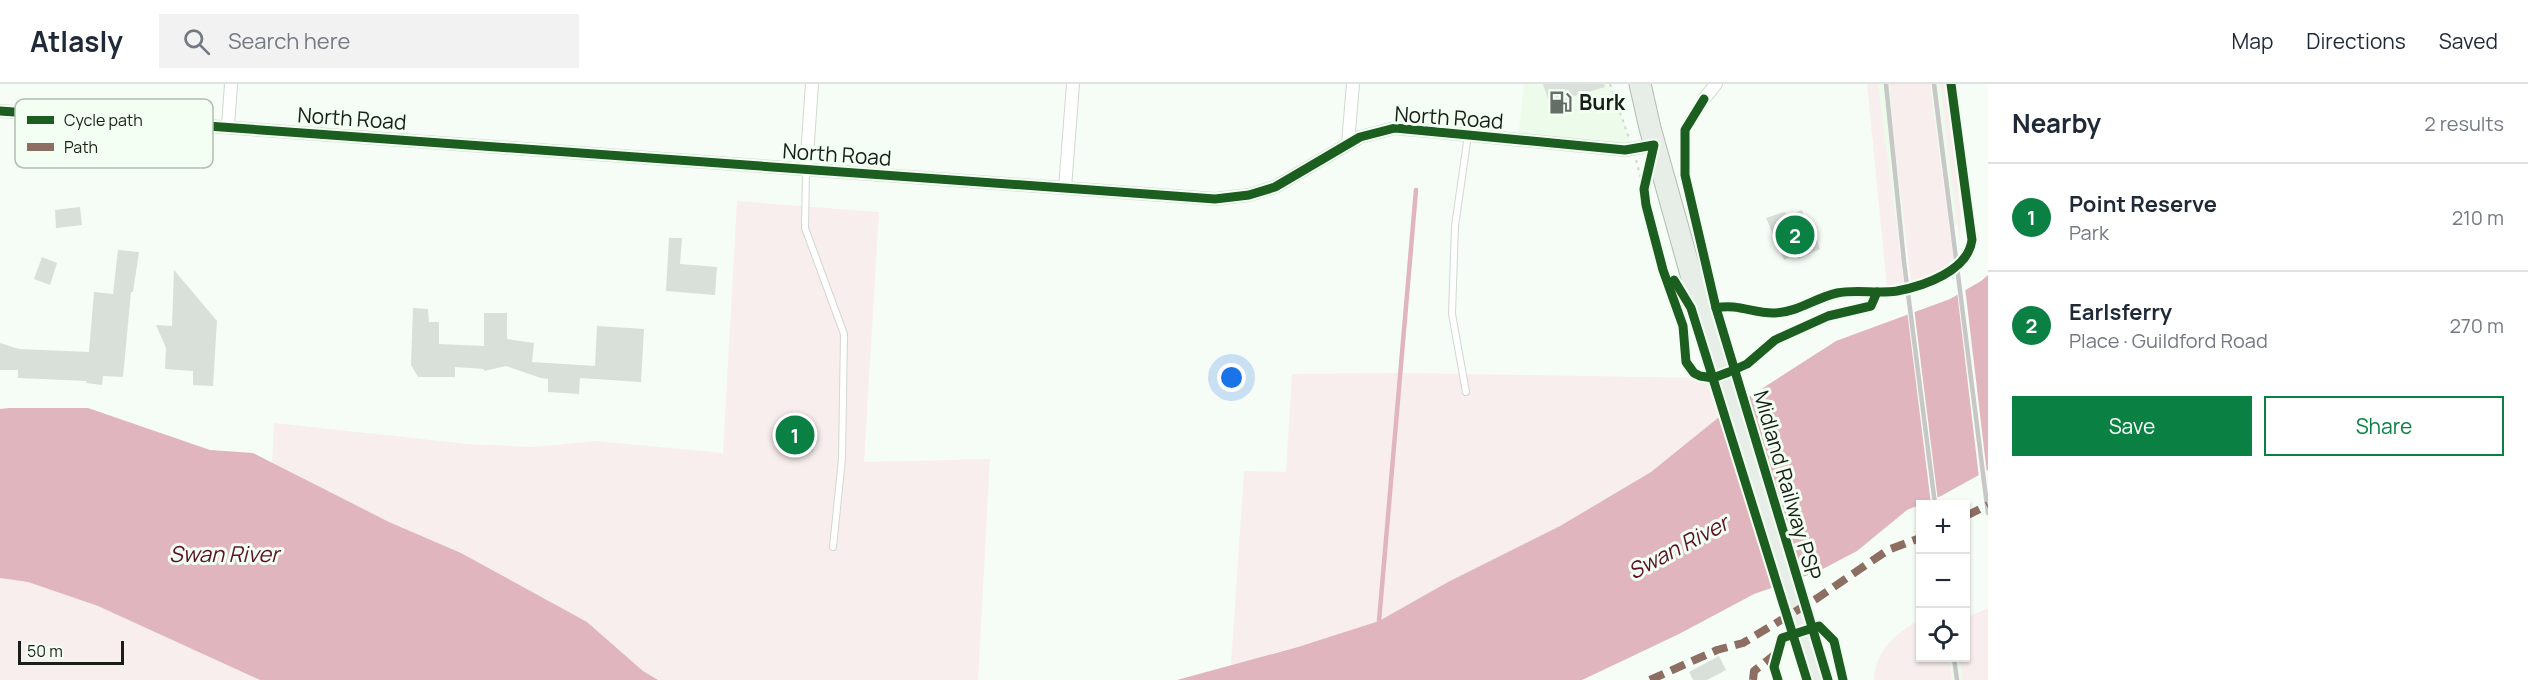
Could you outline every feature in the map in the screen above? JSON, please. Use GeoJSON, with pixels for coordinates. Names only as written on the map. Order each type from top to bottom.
{"type":"FeatureCollection","features":[{"type":"Feature","properties":{"kind":"highway"},"geometry":{"type":"LineString","coordinates":[[1629,84],[1652,136]]}},
{"type":"Feature","properties":{"kind":"highway"},"geometry":{"type":"LineString","coordinates":[[1640,84],[1652,136],[1692,278],[1817,680]]}},
{"type":"Feature","properties":{"kind":"street"},"geometry":{"type":"LineString","coordinates":[[228,127],[231,84]]}},
{"type":"Feature","properties":{"kind":"street"},"geometry":{"type":"LineString","coordinates":[[806,170],[812,84]]}},
{"type":"Feature","properties":{"kind":"street"},"geometry":{"type":"LineString","coordinates":[[1065,188],[1072,84]]}},
{"type":"Feature","properties":{"kind":"street"},"geometry":{"type":"LineString","coordinates":[[1348,144],[1353,84]]}},
{"type":"Feature","properties":{"kind":"street"},"geometry":{"type":"LineString","coordinates":[[1704,99],[1716,84]]}},
{"type":"Feature","properties":{"kind":"street","name":"North Road"},"geometry":{"type":"LineString","coordinates":[[0,111],[15,112]]}},
{"type":"Feature","properties":{"kind":"street","name":"North Road"},"geometry":{"type":"LineString","coordinates":[[213,126],[1215,199],[1249,195],[1275,187],[1366,135],[1395,128],[1625,150],[1652,136]]}},
{"type":"Feature","properties":{"kind":"lane"},"geometry":{"type":"LineString","coordinates":[[1466,392],[1452,314],[1455,226],[1468,135]]}},
{"type":"Feature","properties":{"kind":"lane"},"geometry":{"type":"LineString","coordinates":[[806,170],[805,228],[844,334],[842,459],[833,547]]}},
{"type":"Feature","properties":{"kind":"path"},"geometry":{"type":"LineString","coordinates":[[1645,197],[1644,189],[1652,136]]}},
{"type":"Feature","properties":{"kind":"shaded area"},"geometry":{"type":"Polygon","coordinates":[[[1524,84],[1610,84],[1633,149],[1518,140],[1524,84]]]}},
{"type":"Feature","properties":{"kind":"shaded area"},"geometry":{"type":"Polygon","coordinates":[[[1867,84],[1878,84],[1904,283],[1887,287],[1867,84]]]}},
{"type":"Feature","properties":{"kind":"shaded area"},"geometry":{"type":"Polygon","coordinates":[[[1878,84],[1890,84],[1905,239],[1898,240],[1878,84]]]}},
{"type":"Feature","properties":{"kind":"shaded area"},"geometry":{"type":"Polygon","coordinates":[[[1890,84],[1930,84],[1954,264],[1932,277],[1911,282],[1893,128],[1890,84]]]}},
{"type":"Feature","properties":{"kind":"shaded area"},"geometry":{"type":"Polygon","coordinates":[[[1930,84],[1940,84],[1958,225],[1950,226],[1930,84]]]}},
{"type":"Feature","properties":{"kind":"shaded area"},"geometry":{"type":"Polygon","coordinates":[[[1940,84],[1946,84],[1961,213],[1960,245],[1940,84]]]}},
{"type":"Feature","properties":{"kind":"shaded area"},"geometry":{"type":"Polygon","coordinates":[[[737,201],[879,212],[864,462],[990,459],[978,680],[658,680],[643,671],[587,622],[461,553],[389,522],[272,463],[274,423],[468,444],[533,447],[596,441],[723,453],[737,201]]]}},
{"type":"Feature","properties":{"kind":"shaded area"},"geometry":{"type":"Polygon","coordinates":[[[1401,373],[1713,378],[1724,413],[1651,472],[1560,526],[1448,582],[1379,621],[1298,647],[1231,665],[1244,471],[1286,472],[1292,374],[1401,373]]]}},
{"type":"Feature","properties":{"kind":"shaded area"},"geometry":{"type":"Polygon","coordinates":[[[0,578],[28,582],[98,606],[260,680],[0,680],[0,578]]]}},
{"type":"Feature","properties":{"kind":"shaded area"},"geometry":{"type":"Polygon","coordinates":[[[1988,608],[1988,680],[1963,680],[1960,662],[1970,662],[1970,616],[1988,608]]]}},
{"type":"Feature","properties":{"kind":"shaded area"},"geometry":{"type":"Polygon","coordinates":[[[1916,623],[1916,662],[1950,662],[1952,680],[1874,680],[1881,654],[1899,634],[1916,623]]]}},
{"type":"Feature","properties":{"kind":"shaded area"},"geometry":{"type":"Polygon","coordinates":[[[1950,662],[1960,662],[1963,680],[1952,680],[1950,662]]]}},
{"type":"Feature","properties":{"kind":"water"},"geometry":{"type":"Polygon","coordinates":[[[1988,275],[1988,470],[1941,496],[1931,500],[1916,500],[1916,506],[1907,510],[1857,551],[1817,572],[1754,594],[1679,634],[1582,680],[1177,680],[1298,647],[1379,621],[1448,582],[1560,526],[1651,472],[1724,413],[1836,341],[1950,299],[1988,275]]]}},
{"type":"Feature","properties":{"kind":"water","name":"Swan River"},"geometry":{"type":"Polygon","coordinates":[[[88,408],[210,450],[253,453],[389,522],[461,553],[587,622],[643,671],[658,680],[260,680],[98,606],[28,582],[0,578],[0,409],[88,408]]]}},
{"type":"Feature","properties":{"kind":"pier"},"geometry":{"type":"Polygon","coordinates":[[[1965,287],[1987,474],[1979,478],[1957,291],[1965,287]]]}},
{"type":"Feature","properties":{"kind":"pier"},"geometry":{"type":"Polygon","coordinates":[[[1914,308],[1938,500],[1931,500],[1907,310],[1914,308]]]}},
{"type":"Feature","properties":{"kind":"pier"},"geometry":{"type":"Polygon","coordinates":[[[1748,394],[1804,579],[1780,588],[1725,409],[1748,394]]]}},
{"type":"Feature","properties":{"kind":"building","name":"Burk"},"geometry":{"type":"Polygon","coordinates":[[[1543,84],[1604,84],[1605,87],[1571,97],[1574,108],[1553,114],[1543,84]]]}},
{"type":"Feature","properties":{"kind":"building"},"geometry":{"type":"Polygon","coordinates":[[[80,207],[82,225],[56,228],[55,210],[80,207]]]}},
{"type":"Feature","properties":{"kind":"building"},"geometry":{"type":"Polygon","coordinates":[[[1802,210],[1804,217],[1808,216],[1820,249],[1798,259],[1796,255],[1784,260],[1766,218],[1784,212],[1789,215],[1802,210]]]}},
{"type":"Feature","properties":{"kind":"building"},"geometry":{"type":"Polygon","coordinates":[[[669,238],[682,238],[680,264],[717,267],[715,295],[666,291],[669,238]]]}},
{"type":"Feature","properties":{"kind":"building"},"geometry":{"type":"Polygon","coordinates":[[[118,250],[139,252],[133,292],[131,292],[123,377],[103,376],[102,385],[86,383],[87,381],[18,378],[18,370],[0,370],[0,343],[19,349],[89,352],[94,292],[113,294],[118,250]]]}},
{"type":"Feature","properties":{"kind":"building"},"geometry":{"type":"Polygon","coordinates":[[[42,257],[57,263],[50,285],[34,279],[42,257]]]}},
{"type":"Feature","properties":{"kind":"building"},"geometry":{"type":"Polygon","coordinates":[[[174,270],[217,321],[213,386],[193,385],[193,371],[165,369],[166,348],[156,325],[172,326],[174,270]]]}},
{"type":"Feature","properties":{"kind":"building"},"geometry":{"type":"Polygon","coordinates":[[[413,308],[428,309],[429,322],[439,322],[439,344],[484,346],[484,313],[507,313],[507,339],[534,343],[532,362],[595,366],[597,326],[644,329],[641,382],[580,378],[579,394],[548,392],[548,379],[506,366],[484,371],[484,369],[455,367],[455,377],[418,377],[411,365],[413,308]]]}},
{"type":"Feature","properties":{"kind":"building"},"geometry":{"type":"Polygon","coordinates":[[[799,437],[813,438],[813,452],[798,452],[799,437]]]}},
{"type":"Feature","properties":{"kind":"building"},"geometry":{"type":"Polygon","coordinates":[[[1719,656],[1726,670],[1707,680],[1693,680],[1689,672],[1719,656]]]}},
{"type":"Feature","properties":{"kind":"waterway"},"geometry":{"type":"LineString","coordinates":[[1379,621],[1416,190]]}},
{"type":"Feature","properties":{"kind":"railway"},"geometry":{"type":"LineString","coordinates":[[1886,84],[1904,262],[1934,500]]}},
{"type":"Feature","properties":{"kind":"railway"},"geometry":{"type":"LineString","coordinates":[[1934,84],[1988,513]]}},
{"type":"Feature","properties":{"kind":"railway"},"geometry":{"type":"LineString","coordinates":[[1955,662],[1957,680]]}},
{"type":"Feature","properties":{"kind":"marked path"},"geometry":{"type":"LineString","coordinates":[[1970,514],[1988,505]]}},
{"type":"Feature","properties":{"kind":"marked path"},"geometry":{"type":"LineString","coordinates":[[1650,680],[1717,650],[1743,643],[1816,599],[1888,550],[1916,540]]}},
{"type":"Feature","properties":{"kind":"marked path"},"geometry":{"type":"LineString","coordinates":[[1753,680],[1754,671],[1778,652]]}},
{"type":"Feature","properties":{"kind":"cycle path"},"geometry":{"type":"LineString","coordinates":[[1716,308],[1731,307],[1760,312],[1783,312],[1837,293],[1897,291],[1932,281],[1954,268],[1969,251],[1972,240],[1951,84]]}},
{"type":"Feature","properties":{"kind":"cycle path","name":"Midland Railway PSP"},"geometry":{"type":"LineString","coordinates":[[1704,99],[1685,130],[1685,175],[1716,308],[1828,680]]}},
{"type":"Feature","properties":{"kind":"cycle path"},"geometry":{"type":"LineString","coordinates":[[0,111],[15,112]]}},
{"type":"Feature","properties":{"kind":"cycle path"},"geometry":{"type":"LineString","coordinates":[[213,126],[1215,199],[1249,195],[1275,187],[1360,137],[1395,128],[1625,150],[1654,145],[1644,189],[1646,205],[1663,270],[1683,326],[1686,362],[1694,373],[1713,378],[1729,372],[1747,364],[1775,340],[1828,316],[1871,306],[1877,292]]}},
{"type":"Feature","properties":{"kind":"cycle path"},"geometry":{"type":"LineString","coordinates":[[1674,280],[1691,308],[1807,680]]}},
{"type":"Feature","properties":{"kind":"cycle path"},"geometry":{"type":"LineString","coordinates":[[1778,680],[1774,667],[1782,638],[1819,626],[1834,641],[1843,680]]}},
{"type":"Feature","properties":{"kind":"place","name":"Burk"},"geometry":{"type":"Point","coordinates":[1561,102]}},
{"type":"Feature","properties":{"kind":"place","name":"Earlsferry"},"geometry":{"type":"Point","coordinates":[1795,235]}},
{"type":"Feature","properties":{"kind":"place","name":"Point Reserve"},"geometry":{"type":"Point","coordinates":[795,435]}}]}
